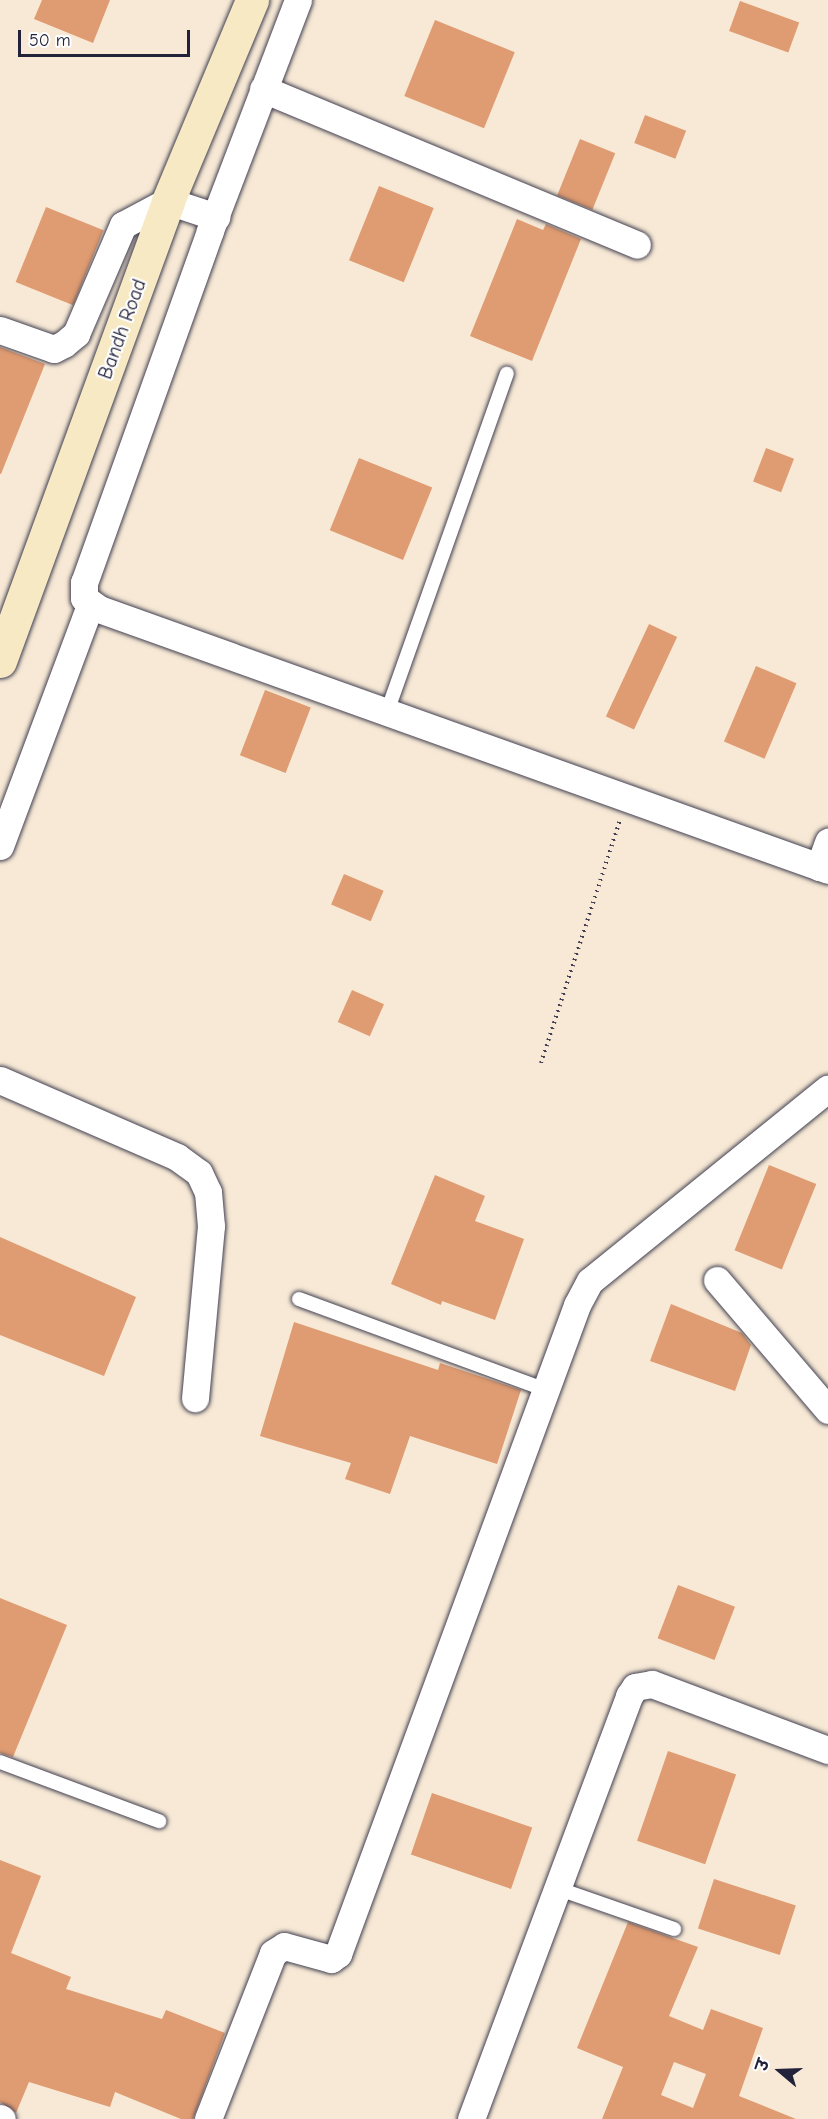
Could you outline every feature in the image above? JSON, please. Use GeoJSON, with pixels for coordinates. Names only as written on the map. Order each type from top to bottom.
{"type":"FeatureCollection","features":[{"type":"Feature","properties":{"kind":"street","name":"Bandh Road"},"geometry":{"type":"LineString","coordinates":[[0,661],[7,620],[168,201],[252,0]]}},
{"type":"Feature","properties":{"kind":"street"},"geometry":{"type":"LineString","coordinates":[[298,0],[263,88],[84,582],[84,598],[90,604],[627,800],[825,860]]}},
{"type":"Feature","properties":{"kind":"street"},"geometry":{"type":"LineString","coordinates":[[263,88],[637,245]]}},
{"type":"Feature","properties":{"kind":"street"},"geometry":{"type":"LineString","coordinates":[[0,330],[54,349],[76,334],[123,225],[168,201],[216,217]]}},
{"type":"Feature","properties":{"kind":"street"},"geometry":{"type":"LineString","coordinates":[[0,846],[90,604]]}},
{"type":"Feature","properties":{"kind":"street"},"geometry":{"type":"LineString","coordinates":[[0,1080],[177,1157],[199,1173],[208,1192],[212,1226],[195,1398]]}},
{"type":"Feature","properties":{"kind":"street"},"geometry":{"type":"LineString","coordinates":[[208,2119],[273,1953],[284,1946],[331,1959],[338,1954],[546,1390],[590,1281],[828,1088]]}},
{"type":"Feature","properties":{"kind":"street"},"geometry":{"type":"LineString","coordinates":[[717,1280],[828,1410]]}},
{"type":"Feature","properties":{"kind":"street"},"geometry":{"type":"LineString","coordinates":[[471,2119],[629,1696],[635,1688],[652,1684],[828,1750]]}},
{"type":"Feature","properties":{"kind":"lane"},"geometry":{"type":"LineString","coordinates":[[387,712],[507,374]]}},
{"type":"Feature","properties":{"kind":"lane"},"geometry":{"type":"LineString","coordinates":[[299,1299],[546,1390]]}},
{"type":"Feature","properties":{"kind":"lane"},"geometry":{"type":"LineString","coordinates":[[0,1762],[159,1821]]}},
{"type":"Feature","properties":{"kind":"lane"},"geometry":{"type":"LineString","coordinates":[[559,1888],[674,1929]]}},
{"type":"Feature","properties":{"kind":"path"},"geometry":{"type":"LineString","coordinates":[[541,1063],[627,800]]}},
{"type":"Feature","properties":{"kind":"building"},"geometry":{"type":"Polygon","coordinates":[[[42,0],[110,0],[93,43],[34,19],[42,0]]]}},
{"type":"Feature","properties":{"kind":"building"},"geometry":{"type":"Polygon","coordinates":[[[740,1],[799,23],[788,53],[729,31],[740,1]]]}},
{"type":"Feature","properties":{"kind":"building"},"geometry":{"type":"Polygon","coordinates":[[[435,20],[515,52],[484,128],[404,96],[435,20]]]}},
{"type":"Feature","properties":{"kind":"building"},"geometry":{"type":"Polygon","coordinates":[[[645,115],[686,131],[675,159],[634,143],[645,115]]]}},
{"type":"Feature","properties":{"kind":"building"},"geometry":{"type":"Polygon","coordinates":[[[580,139],[615,153],[592,210],[557,196],[580,139]]]}},
{"type":"Feature","properties":{"kind":"building"},"geometry":{"type":"Polygon","coordinates":[[[379,186],[434,208],[404,282],[349,260],[379,186]]]}},
{"type":"Feature","properties":{"kind":"building"},"geometry":{"type":"Polygon","coordinates":[[[46,207],[103,230],[73,305],[16,282],[46,207]]]}},
{"type":"Feature","properties":{"kind":"building"},"geometry":{"type":"Polygon","coordinates":[[[517,219],[543,230],[546,224],[581,239],[532,361],[470,336],[517,219]]]}},
{"type":"Feature","properties":{"kind":"building"},"geometry":{"type":"Polygon","coordinates":[[[0,347],[45,364],[1,474],[0,474],[0,347]]]}},
{"type":"Feature","properties":{"kind":"building"},"geometry":{"type":"Polygon","coordinates":[[[766,448],[794,459],[781,492],[753,482],[766,448]]]}},
{"type":"Feature","properties":{"kind":"building"},"geometry":{"type":"Polygon","coordinates":[[[359,458],[432,488],[403,560],[330,530],[359,458]]]}},
{"type":"Feature","properties":{"kind":"building"},"geometry":{"type":"Polygon","coordinates":[[[649,624],[677,637],[634,730],[606,716],[649,624]]]}},
{"type":"Feature","properties":{"kind":"building"},"geometry":{"type":"Polygon","coordinates":[[[756,666],[797,683],[764,759],[724,741],[756,666]]]}},
{"type":"Feature","properties":{"kind":"building"},"geometry":{"type":"Polygon","coordinates":[[[265,690],[311,708],[286,773],[240,755],[265,690]]]}},
{"type":"Feature","properties":{"kind":"building"},"geometry":{"type":"Polygon","coordinates":[[[344,874],[384,891],[371,921],[331,904],[344,874]]]}},
{"type":"Feature","properties":{"kind":"building"},"geometry":{"type":"Polygon","coordinates":[[[352,990],[384,1004],[370,1036],[338,1022],[352,990]]]}},
{"type":"Feature","properties":{"kind":"building"},"geometry":{"type":"Polygon","coordinates":[[[769,1165],[816,1184],[782,1269],[735,1250],[769,1165]]]}},
{"type":"Feature","properties":{"kind":"building"},"geometry":{"type":"Polygon","coordinates":[[[435,1175],[485,1196],[475,1221],[524,1239],[495,1320],[442,1301],[441,1305],[391,1284],[435,1175]]]}},
{"type":"Feature","properties":{"kind":"building"},"geometry":{"type":"Polygon","coordinates":[[[0,1237],[136,1297],[104,1376],[0,1335],[0,1237]]]}},
{"type":"Feature","properties":{"kind":"building"},"geometry":{"type":"Polygon","coordinates":[[[671,1304],[742,1333],[751,1345],[735,1391],[650,1361],[671,1304]]]}},
{"type":"Feature","properties":{"kind":"building"},"geometry":{"type":"Polygon","coordinates":[[[294,1322],[438,1370],[440,1363],[521,1390],[497,1464],[410,1436],[390,1494],[345,1479],[351,1463],[260,1436],[294,1322]]]}},
{"type":"Feature","properties":{"kind":"building"},"geometry":{"type":"Polygon","coordinates":[[[678,1585],[735,1607],[715,1660],[658,1638],[678,1585]]]}},
{"type":"Feature","properties":{"kind":"building"},"geometry":{"type":"Polygon","coordinates":[[[0,1598],[67,1625],[13,1757],[0,1753],[0,1598]]]}},
{"type":"Feature","properties":{"kind":"building"},"geometry":{"type":"Polygon","coordinates":[[[668,1751],[736,1774],[705,1864],[637,1841],[668,1751]]]}},
{"type":"Feature","properties":{"kind":"building"},"geometry":{"type":"Polygon","coordinates":[[[432,1793],[532,1828],[511,1889],[411,1854],[432,1793]]]}},
{"type":"Feature","properties":{"kind":"building"},"geometry":{"type":"Polygon","coordinates":[[[0,1860],[41,1876],[11,1953],[71,1977],[66,1989],[162,2019],[166,2010],[225,2033],[193,2119],[181,2119],[115,2092],[110,2107],[29,2082],[16,2113],[0,2102],[0,1860]]]}},
{"type":"Feature","properties":{"kind":"building"},"geometry":{"type":"Polygon","coordinates":[[[714,1879],[796,1906],[780,1955],[698,1928],[714,1879]]]}},
{"type":"Feature","properties":{"kind":"building"},"geometry":{"type":"Polygon","coordinates":[[[628,1922],[698,1947],[669,2016],[703,2030],[711,2009],[763,2028],[739,2096],[796,2119],[602,2119],[623,2067],[577,2048],[628,1922]],[[674,2062],[661,2095],[693,2108],[706,2074],[674,2062]]]}}]}
